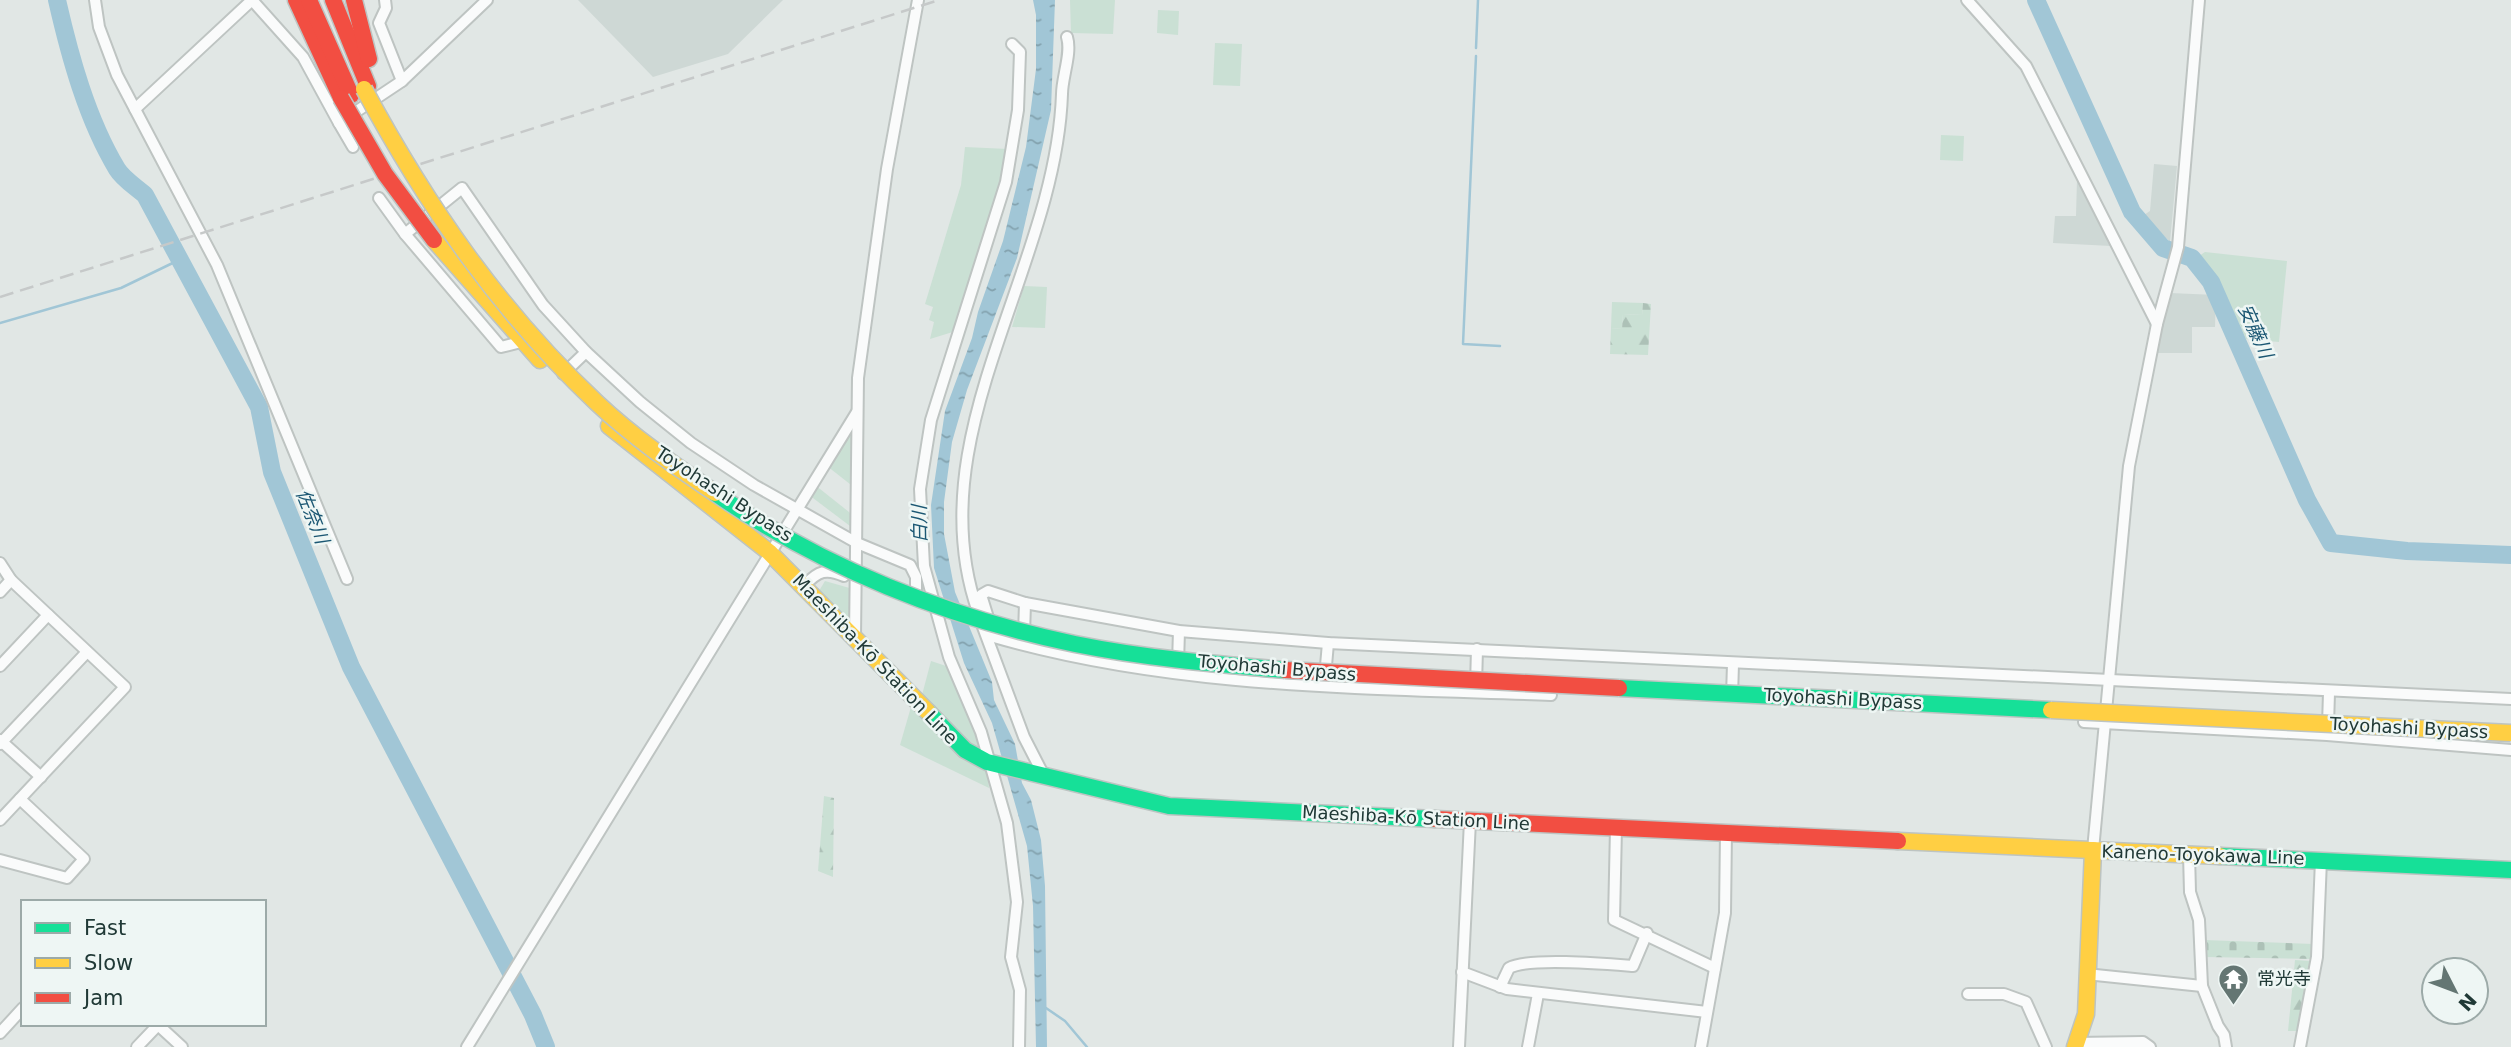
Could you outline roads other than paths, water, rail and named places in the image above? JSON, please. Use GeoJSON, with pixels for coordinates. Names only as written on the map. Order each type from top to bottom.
{"type":"FeatureCollection","features":[{"type":"Feature","properties":{"kind":"main road","name":"Maeshiba-Kō Station Line"},"geometry":{"type":"LineString","coordinates":[[296,0],[360,90],[384,174],[434,240],[521,342],[646,458],[769,552],[805,585],[955,742],[989,762],[1170,806],[2093,850]]}},
{"type":"Feature","properties":{"kind":"main road"},"geometry":{"type":"LineString","coordinates":[[309,0],[360,90]]}},
{"type":"Feature","properties":{"kind":"main road","name":"Toyohashi Bypass"},"geometry":{"type":"LineString","coordinates":[[323,0],[360,90],[439,220],[490,287],[548,355],[619,420],[691,477],[769,528],[838,564],[975,617],[1072,644],[1207,663],[1329,674],[2511,733]]}},
{"type":"Feature","properties":{"kind":"main road","name":"Toyohashi Bypass"},"geometry":{"type":"LineString","coordinates":[[333,0],[360,90],[401,146],[447,220],[497,285],[552,347],[625,418],[773,522],[841,558],[979,612],[1076,638],[1210,658],[1329,668],[2511,726]]}},
{"type":"Feature","properties":{"kind":"main road"},"geometry":{"type":"LineString","coordinates":[[354,0],[360,90]]}},
{"type":"Feature","properties":{"kind":"main road","name":"Kaneno-Toyokawa Line"},"geometry":{"type":"LineString","coordinates":[[2076,1045],[2086,1014],[2093,850],[2511,870]]}},
{"type":"Feature","properties":{"kind":"street"},"geometry":{"type":"LineString","coordinates":[[95,0],[104,44],[217,265],[347,579]]}},
{"type":"Feature","properties":{"kind":"street"},"geometry":{"type":"LineString","coordinates":[[135,109],[252,0],[303,57],[353,147]]}},
{"type":"Feature","properties":{"kind":"street"},"geometry":{"type":"LineString","coordinates":[[385,0],[386,8],[379,23],[402,81]]}},
{"type":"Feature","properties":{"kind":"street"},"geometry":{"type":"LineString","coordinates":[[339,123],[402,81],[487,0]]}},
{"type":"Feature","properties":{"kind":"street"},"geometry":{"type":"LineString","coordinates":[[855,637],[858,378],[887,169],[918,0]]}},
{"type":"Feature","properties":{"kind":"street"},"geometry":{"type":"LineString","coordinates":[[1967,0],[2026,66],[2157,324]]}},
{"type":"Feature","properties":{"kind":"street"},"geometry":{"type":"LineString","coordinates":[[2093,850],[2129,466],[2157,324],[2176,253],[2199,0]]}},
{"type":"Feature","properties":{"kind":"street"},"geometry":{"type":"LineString","coordinates":[[1040,774],[971,592],[961,538],[961,494],[968,444],[1048,187],[1061,109],[1068,37]]}},
{"type":"Feature","properties":{"kind":"street"},"geometry":{"type":"LineString","coordinates":[[1012,44],[1020,52],[1011,161],[931,420],[920,489],[920,540],[933,606],[949,657],[981,732],[1007,823],[1017,902],[1011,957],[1020,990],[1018,1047]]}},
{"type":"Feature","properties":{"kind":"street"},"geometry":{"type":"LineString","coordinates":[[405,234],[462,188],[544,305],[586,352],[691,443],[797,510],[857,542],[910,565],[916,577],[916,600],[903,602],[827,570],[815,574],[805,585]]}},
{"type":"Feature","properties":{"kind":"street"},"geometry":{"type":"LineString","coordinates":[[379,198],[405,234],[501,347],[521,342]]}},
{"type":"Feature","properties":{"kind":"street"},"geometry":{"type":"LineString","coordinates":[[559,378],[586,352]]}},
{"type":"Feature","properties":{"kind":"street"},"geometry":{"type":"LineString","coordinates":[[467,1047],[857,412]]}},
{"type":"Feature","properties":{"kind":"street"},"geometry":{"type":"LineString","coordinates":[[0,563],[11,580],[125,687],[0,820]]}},
{"type":"Feature","properties":{"kind":"street"},"geometry":{"type":"LineString","coordinates":[[0,592],[11,580]]}},
{"type":"Feature","properties":{"kind":"street"},"geometry":{"type":"LineString","coordinates":[[2511,699],[2109,683],[1328,643],[1179,631],[1025,603],[988,591],[981,595],[995,636],[1023,645],[1178,676],[1324,687],[1732,703],[2327,735],[2511,750]]}},
{"type":"Feature","properties":{"kind":"street"},"geometry":{"type":"LineString","coordinates":[[1023,645],[1025,603]]}},
{"type":"Feature","properties":{"kind":"street"},"geometry":{"type":"LineString","coordinates":[[0,666],[48,615]]}},
{"type":"Feature","properties":{"kind":"street"},"geometry":{"type":"LineString","coordinates":[[1178,676],[1179,631]]}},
{"type":"Feature","properties":{"kind":"street"},"geometry":{"type":"LineString","coordinates":[[1324,687],[1328,643]]}},
{"type":"Feature","properties":{"kind":"street"},"geometry":{"type":"LineString","coordinates":[[1476,692],[1477,649]]}},
{"type":"Feature","properties":{"kind":"street"},"geometry":{"type":"LineString","coordinates":[[41,777],[1,742],[87,652]]}},
{"type":"Feature","properties":{"kind":"street"},"geometry":{"type":"LineString","coordinates":[[1732,703],[1733,664]]}},
{"type":"Feature","properties":{"kind":"street"},"geometry":{"type":"LineString","coordinates":[[2327,735],[2329,693]]}},
{"type":"Feature","properties":{"kind":"street"},"geometry":{"type":"LineString","coordinates":[[0,859],[67,878],[84,859],[20,799]]}},
{"type":"Feature","properties":{"kind":"street"},"geometry":{"type":"LineString","coordinates":[[1459,1047],[1470,821]]}},
{"type":"Feature","properties":{"kind":"street"},"geometry":{"type":"LineString","coordinates":[[1616,828],[1614,920],[1647,933],[1715,968]]}},
{"type":"Feature","properties":{"kind":"street"},"geometry":{"type":"LineString","coordinates":[[1701,1047],[1725,913],[1726,832]]}},
{"type":"Feature","properties":{"kind":"street"},"geometry":{"type":"LineString","coordinates":[[2189,854],[2190,892],[2199,920],[2202,986],[2224,1035],[2226,1047]]}},
{"type":"Feature","properties":{"kind":"street"},"geometry":{"type":"LineString","coordinates":[[2300,1047],[2317,957],[2321,860]]}},
{"type":"Feature","properties":{"kind":"street"},"geometry":{"type":"LineString","coordinates":[[1500,987],[1509,968],[1519,964],[1578,962],[1633,965],[1647,933]]}},
{"type":"Feature","properties":{"kind":"street"},"geometry":{"type":"LineString","coordinates":[[1462,972],[1500,987],[1538,994],[1707,1012]]}},
{"type":"Feature","properties":{"kind":"street"},"geometry":{"type":"LineString","coordinates":[[2086,974],[2202,986]]}},
{"type":"Feature","properties":{"kind":"street"},"geometry":{"type":"LineString","coordinates":[[1528,1047],[1538,994]]}},
{"type":"Feature","properties":{"kind":"street"},"geometry":{"type":"LineString","coordinates":[[1968,994],[2004,994],[2026,1002],[2046,1047]]}},
{"type":"Feature","properties":{"kind":"street"},"geometry":{"type":"LineString","coordinates":[[0,1033],[21,1010]]}},
{"type":"Feature","properties":{"kind":"street"},"geometry":{"type":"LineString","coordinates":[[137,1047],[157,1026]]}},
{"type":"Feature","properties":{"kind":"street"},"geometry":{"type":"LineString","coordinates":[[159,1026],[182,1047]]}},
{"type":"Feature","properties":{"kind":"street"},"geometry":{"type":"LineString","coordinates":[[2076,1045],[2143,1042],[2150,1047]]}},
{"type":"Feature","properties":{"kind":"water"},"geometry":{"type":"Polygon","coordinates":[[[1033,0],[1055,0],[1051,110],[1017,258],[967,390],[952,442],[944,502],[944,534],[955,592],[992,682],[994,700],[1015,744],[1022,783],[1031,800],[1041,840],[1045,886],[1047,1047],[1036,1047],[1033,906],[1027,846],[992,723],[964,663],[934,568],[931,505],[945,411],[1003,241],[1026,147],[1036,69],[1036,15],[1033,0]]]}},
{"type":"Feature","properties":{"kind":"waterway","name":"佐奈川"},"geometry":{"type":"LineString","coordinates":[[57,0],[88,109],[106,150],[126,180],[145,195],[259,407],[272,472],[351,667],[533,1015],[546,1047]]}},
{"type":"Feature","properties":{"kind":"waterway"},"geometry":{"type":"LineString","coordinates":[[1476,48],[1478,0]]}},
{"type":"Feature","properties":{"kind":"waterway","name":"安藤川"},"geometry":{"type":"LineString","coordinates":[[2036,0],[2132,212],[2163,248],[2192,258],[2211,282],[2307,500],[2331,543],[2407,551],[2511,555]]}},
{"type":"Feature","properties":{"kind":"waterway"},"geometry":{"type":"LineString","coordinates":[[1476,56],[1463,344],[1500,346]]}},
{"type":"Feature","properties":{"kind":"waterway"},"geometry":{"type":"LineString","coordinates":[[0,323],[121,288],[181,259]]}},
{"type":"Feature","properties":{"kind":"waterway"},"geometry":{"type":"LineString","coordinates":[[1046,1008],[1065,1021],[1087,1047]]}},
{"type":"Feature","properties":{"kind":"railway"},"geometry":{"type":"LineString","coordinates":[[0,297],[939,0]]}},
{"type":"Feature","properties":{"kind":"place","name":"常光寺"},"geometry":{"type":"Point","coordinates":[2234,1006]}},
{"type":"Feature","properties":{"kind":"water label","name":"白川"},"geometry":{"type":"Point","coordinates":[919,524]}}]}
